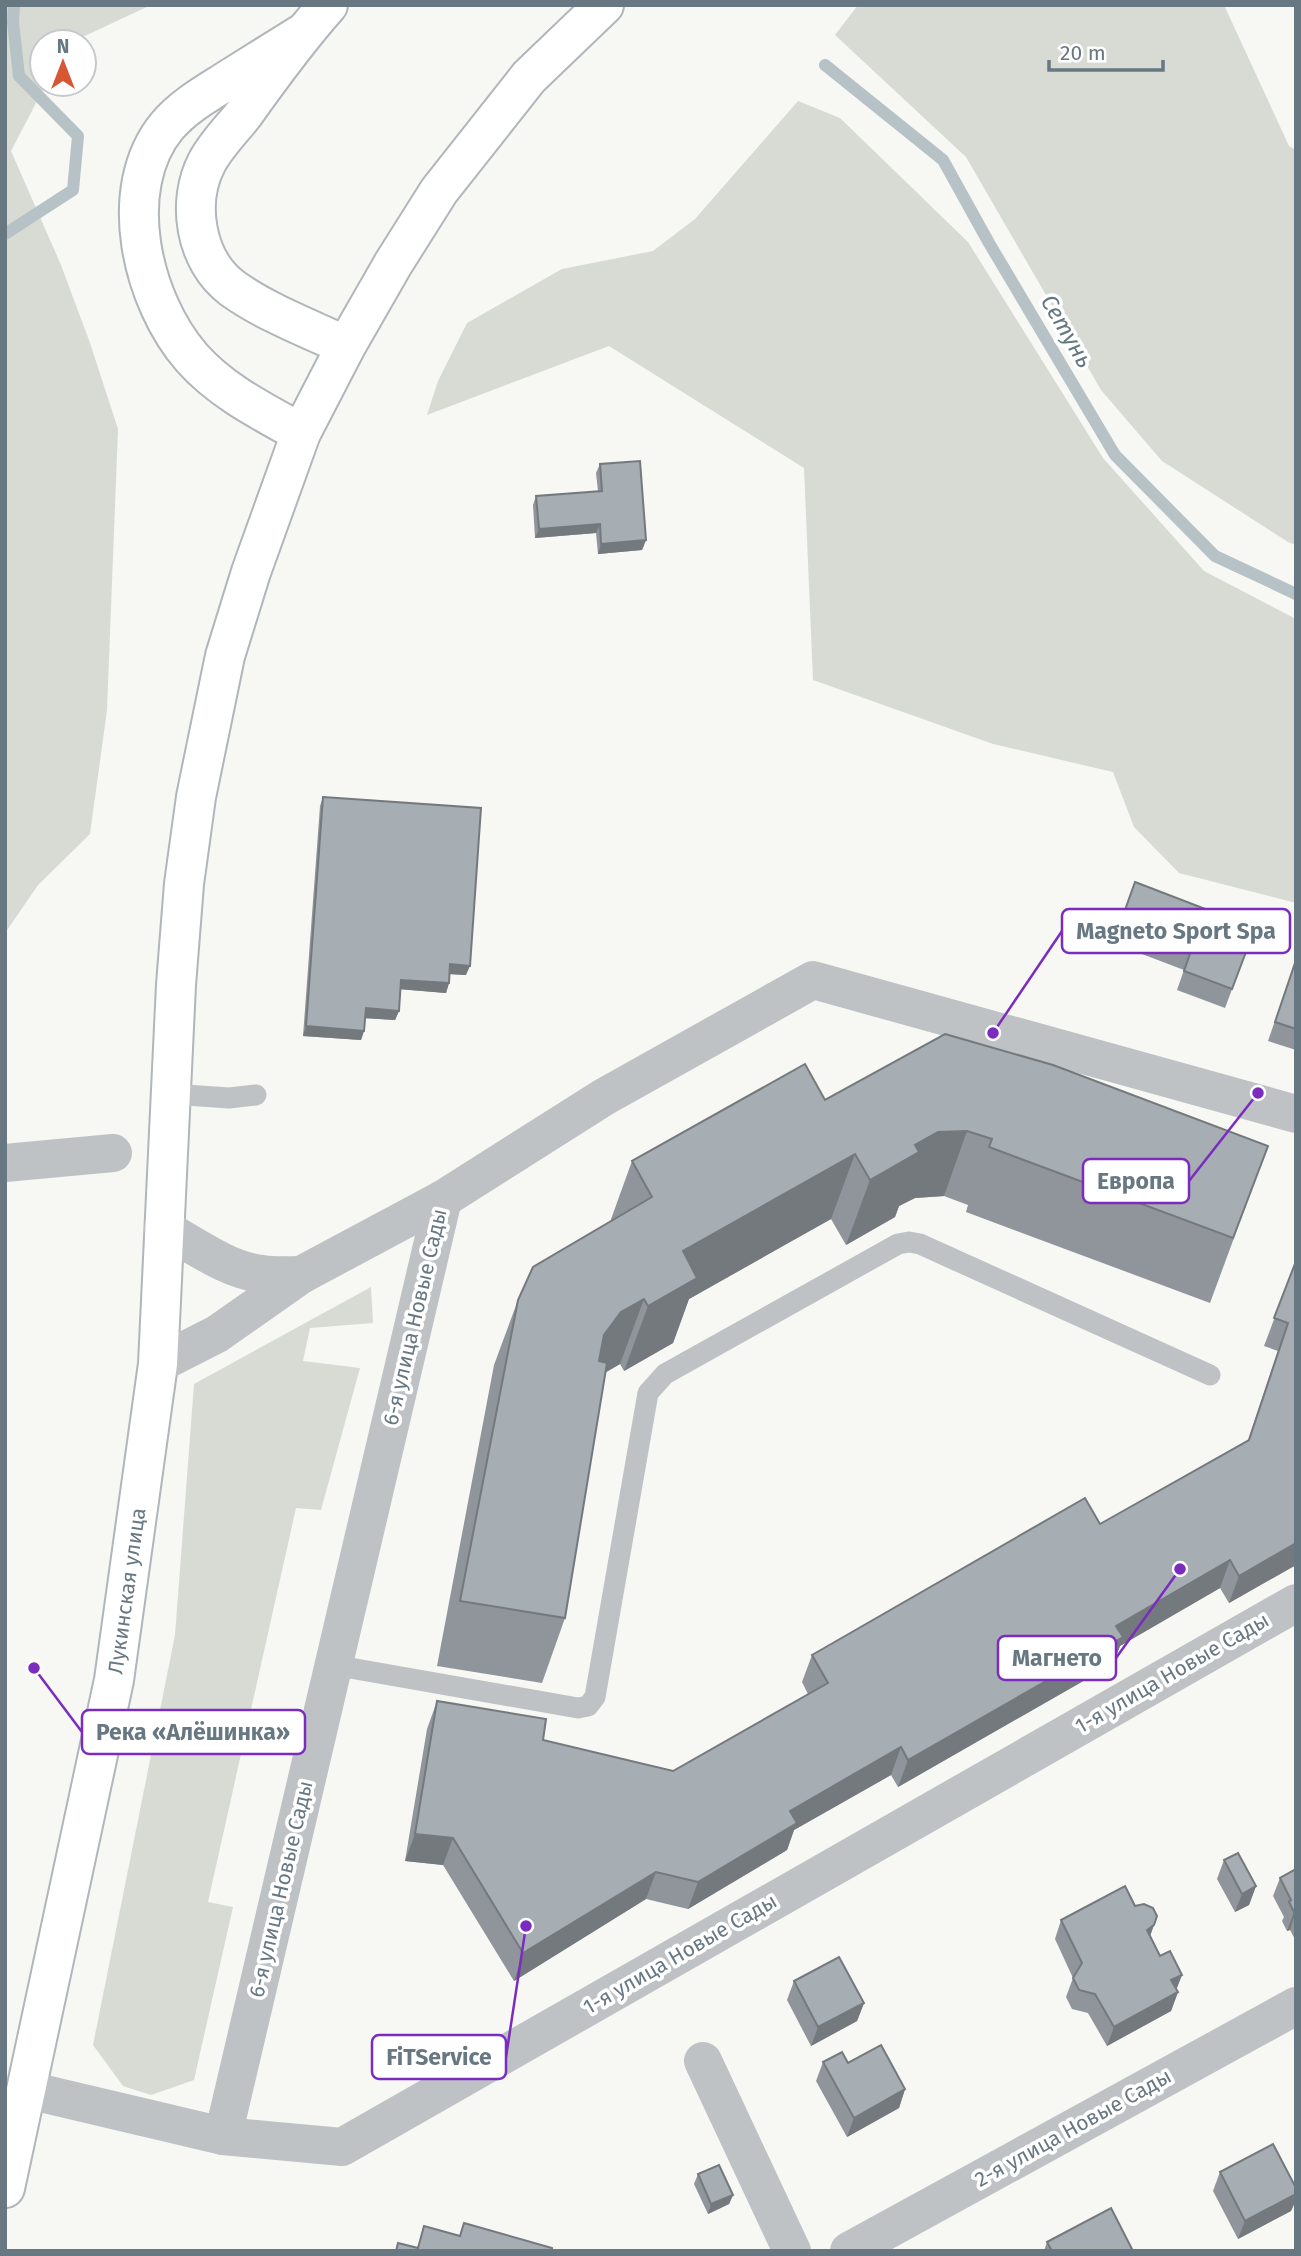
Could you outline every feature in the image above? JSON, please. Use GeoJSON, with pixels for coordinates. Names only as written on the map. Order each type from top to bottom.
{"type":"FeatureCollection","features":[{"type":"Feature","properties":{"kind":"main road"},"geometry":{"type":"LineString","coordinates":[[328,5],[303,33],[208,162],[198,187],[196,213],[198,235],[205,253],[216,272],[231,287],[346,346]]}},
{"type":"Feature","properties":{"kind":"main road","name":"Лукинская улица"},"geometry":{"type":"LineString","coordinates":[[5,2188],[114,1684],[158,1364],[176,985],[184,884],[196,797],[225,656],[251,572],[301,433],[393,264],[439,191],[529,77],[604,5]]}},
{"type":"Feature","properties":{"kind":"main road"},"geometry":{"type":"LineString","coordinates":[[301,433],[215,380],[191,357],[165,318],[153,291],[144,258],[138,201],[152,147],[186,106],[303,33]]}},
{"type":"Feature","properties":{"kind":"street","name":"6-я улица Новые Сады"},"geometry":{"type":"LineString","coordinates":[[223,2136],[443,1199],[604,1097],[813,980],[1296,1114]]}},
{"type":"Feature","properties":{"kind":"street"},"geometry":{"type":"LineString","coordinates":[[5,1163],[113,1153]]}},
{"type":"Feature","properties":{"kind":"street"},"geometry":{"type":"LineString","coordinates":[[158,1364],[217,1334],[301,1275],[443,1199]]}},
{"type":"Feature","properties":{"kind":"street"},"geometry":{"type":"LineString","coordinates":[[163,1228],[223,1261],[242,1268],[261,1274],[301,1275]]}},
{"type":"Feature","properties":{"kind":"street","name":"1-я улица Новые Сады"},"geometry":{"type":"LineString","coordinates":[[28,2090],[223,2136],[342,2147],[1296,1603]]}},
{"type":"Feature","properties":{"kind":"street","name":"2-я улица Новые Сады"},"geometry":{"type":"LineString","coordinates":[[849,2251],[1296,2006]]}},
{"type":"Feature","properties":{"kind":"street"},"geometry":{"type":"LineString","coordinates":[[703,2061],[792,2251]]}},
{"type":"Feature","properties":{"kind":"lane"},"geometry":{"type":"LineString","coordinates":[[171,1094],[229,1098],[256,1095]]}},
{"type":"Feature","properties":{"kind":"lane"},"geometry":{"type":"LineString","coordinates":[[333,1665],[578,1708],[588,1706],[595,1698],[648,1393],[665,1374],[898,1244],[920,1244],[1210,1376]]}},
{"type":"Feature","properties":{"kind":"shaded area"},"geometry":{"type":"Polygon","coordinates":[[[5,5],[151,5],[98,30],[28,28],[28,98],[39,98],[11,151],[61,265],[118,429],[107,710],[90,834],[38,885],[5,933],[5,5]]]}},
{"type":"Feature","properties":{"kind":"shaded area"},"geometry":{"type":"Polygon","coordinates":[[[858,5],[1224,5],[1289,146],[1296,150],[1296,545],[1162,461],[1101,390],[966,157],[835,35],[858,5]]]}},
{"type":"Feature","properties":{"kind":"shaded area"},"geometry":{"type":"Polygon","coordinates":[[[798,101],[840,118],[968,242],[1103,458],[1204,571],[1296,619],[1296,903],[1179,873],[1134,827],[1113,772],[993,744],[813,680],[804,468],[609,346],[427,415],[438,381],[467,323],[562,269],[653,251],[695,219],[798,101]]]}},
{"type":"Feature","properties":{"kind":"shaded area"},"geometry":{"type":"Polygon","coordinates":[[[371,1287],[373,1323],[310,1328],[303,1361],[360,1368],[321,1510],[296,1508],[208,1902],[233,1907],[194,2080],[151,2095],[123,2086],[93,2045],[175,1635],[194,1384],[371,1287]]]}},
{"type":"Feature","properties":{"kind":"building"},"geometry":{"type":"Polygon","coordinates":[[[640,461],[646,540],[601,544],[600,524],[539,529],[536,496],[602,491],[600,464],[640,461]]]}},
{"type":"Feature","properties":{"kind":"building"},"geometry":{"type":"Polygon","coordinates":[[[323,797],[481,808],[470,966],[450,964],[449,983],[401,980],[399,1011],[366,1008],[364,1031],[306,1026],[323,797]]]}},
{"type":"Feature","properties":{"kind":"building"},"geometry":{"type":"Polygon","coordinates":[[[1135,882],[1255,928],[1232,989],[1184,971],[1191,951],[1120,924],[1135,882]]]}},
{"type":"Feature","properties":{"kind":"building"},"geometry":{"type":"Polygon","coordinates":[[[1296,960],[1296,1029],[1275,1022],[1296,960]]]}},
{"type":"Feature","properties":{"kind":"building"},"geometry":{"type":"Polygon","coordinates":[[[945,1034],[1053,1065],[1268,1146],[1233,1238],[989,1147],[992,1139],[967,1131],[938,1132],[915,1145],[919,1152],[870,1180],[855,1154],[683,1251],[697,1278],[648,1306],[644,1299],[621,1312],[604,1335],[599,1361],[607,1363],[565,1618],[460,1601],[518,1300],[533,1267],[652,1197],[632,1161],[805,1064],[825,1100],[945,1034]]]}},
{"type":"Feature","properties":{"kind":"building"},"geometry":{"type":"Polygon","coordinates":[[[1296,1261],[1296,1543],[1239,1576],[1230,1560],[1116,1626],[1123,1637],[908,1760],[901,1747],[790,1811],[797,1823],[698,1882],[656,1872],[523,1953],[453,1838],[415,1834],[437,1701],[546,1719],[543,1740],[673,1771],[828,1683],[812,1655],[1085,1498],[1100,1524],[1249,1440],[1288,1323],[1274,1318],[1296,1261]]]}},
{"type":"Feature","properties":{"kind":"building"},"geometry":{"type":"Polygon","coordinates":[[[1238,1853],[1256,1886],[1242,1894],[1224,1860],[1238,1853]]]}},
{"type":"Feature","properties":{"kind":"building"},"geometry":{"type":"Polygon","coordinates":[[[1296,1869],[1296,1911],[1294,1912],[1280,1878],[1296,1869]]]}},
{"type":"Feature","properties":{"kind":"building"},"geometry":{"type":"Polygon","coordinates":[[[1125,1886],[1135,1906],[1144,1904],[1153,1908],[1157,1916],[1154,1925],[1147,1930],[1160,1956],[1170,1951],[1182,1975],[1171,1980],[1178,1992],[1114,2027],[1095,1994],[1079,1990],[1073,1978],[1082,1963],[1061,1920],[1125,1886]]]}},
{"type":"Feature","properties":{"kind":"building"},"geometry":{"type":"Polygon","coordinates":[[[839,1957],[864,2003],[818,2027],[794,1981],[839,1957]]]}},
{"type":"Feature","properties":{"kind":"building"},"geometry":{"type":"Polygon","coordinates":[[[881,2045],[905,2089],[854,2118],[823,2062],[842,2052],[848,2063],[881,2045]]]}},
{"type":"Feature","properties":{"kind":"building"},"geometry":{"type":"Polygon","coordinates":[[[1273,2144],[1296,2188],[1296,2194],[1245,2221],[1220,2172],[1273,2144]]]}},
{"type":"Feature","properties":{"kind":"building"},"geometry":{"type":"Polygon","coordinates":[[[719,2165],[733,2195],[711,2204],[698,2174],[719,2165]]]}},
{"type":"Feature","properties":{"kind":"building"},"geometry":{"type":"Polygon","coordinates":[[[1111,2208],[1133,2251],[1052,2251],[1047,2242],[1111,2208]]]}},
{"type":"Feature","properties":{"kind":"building"},"geometry":{"type":"Polygon","coordinates":[[[464,2223],[552,2248],[552,2251],[396,2251],[398,2243],[418,2248],[424,2226],[460,2236],[464,2223]]]}},
{"type":"Feature","properties":{"kind":"waterway","name":"Сетунь"},"geometry":{"type":"LineString","coordinates":[[5,234],[73,190],[78,136],[19,76],[13,22],[14,5]]}},
{"type":"Feature","properties":{"kind":"waterway","name":"Сетунь"},"geometry":{"type":"LineString","coordinates":[[825,65],[943,160],[1115,455],[1215,556],[1296,594]]}},
{"type":"Feature","properties":{"kind":"place","name":"Magneto Sport Spa"},"geometry":{"type":"Point","coordinates":[993,1033]}},
{"type":"Feature","properties":{"kind":"place","name":"Европа"},"geometry":{"type":"Point","coordinates":[1258,1093]}},
{"type":"Feature","properties":{"kind":"place","name":"Магнето"},"geometry":{"type":"Point","coordinates":[1180,1569]}},
{"type":"Feature","properties":{"kind":"place","name":"Река «Алёшинка»"},"geometry":{"type":"Point","coordinates":[34,1668]}},
{"type":"Feature","properties":{"kind":"place","name":"FiTService"},"geometry":{"type":"Point","coordinates":[526,1926]}}]}
